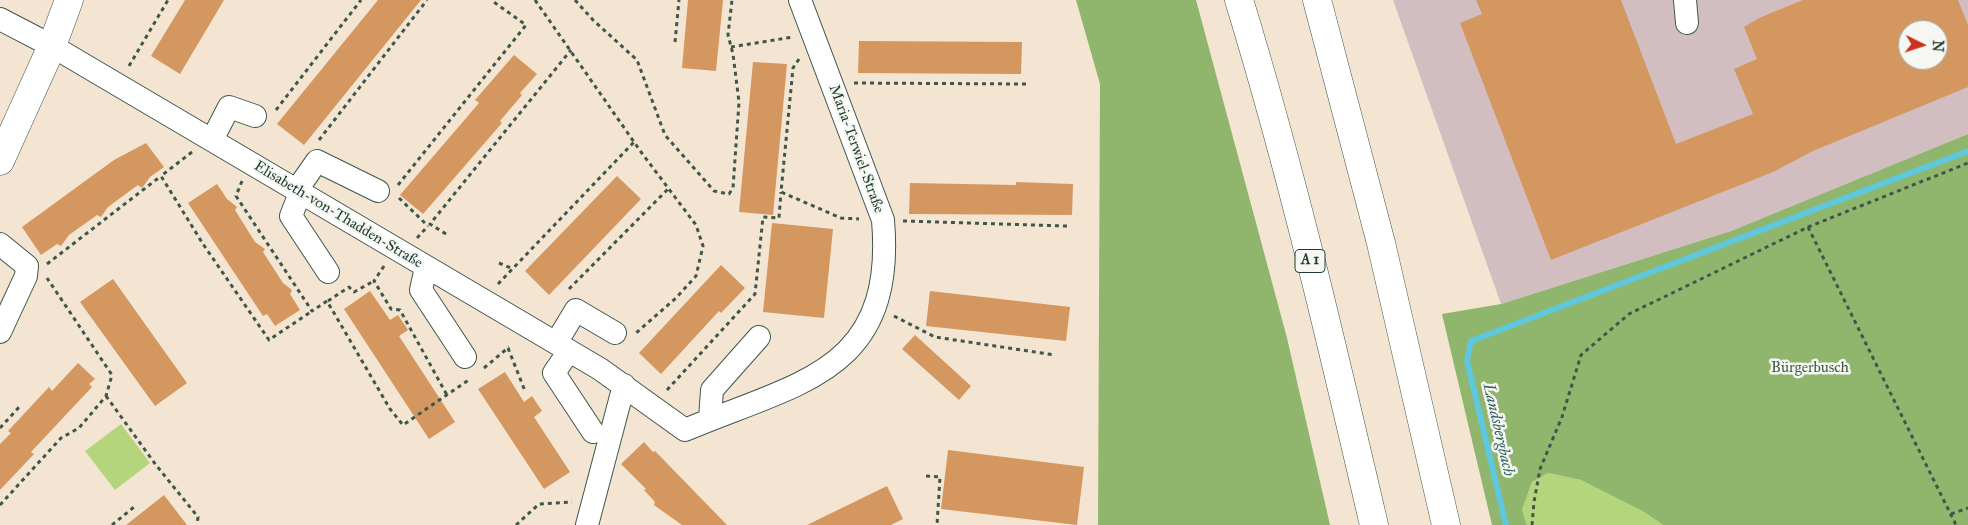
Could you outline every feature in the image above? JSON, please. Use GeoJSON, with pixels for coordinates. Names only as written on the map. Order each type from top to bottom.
{"type":"FeatureCollection","features":[{"type":"Feature","properties":{"kind":"main road"},"geometry":{"type":"LineString","coordinates":[[0,161],[52,46],[69,0]]}},
{"type":"Feature","properties":{"kind":"main road","name":"A 1"},"geometry":{"type":"LineString","coordinates":[[1239,0],[1292,189],[1335,358],[1374,525]]}},
{"type":"Feature","properties":{"kind":"main road"},"geometry":{"type":"LineString","coordinates":[[1317,0],[1383,252],[1446,525]]}},
{"type":"Feature","properties":{"kind":"street","name":"Maria-Terwiel-Straße"},"geometry":{"type":"LineString","coordinates":[[685,430],[786,392],[816,376],[837,362],[854,346],[868,324],[875,307],[884,260],[883,220],[800,0]]}},
{"type":"Feature","properties":{"kind":"street"},"geometry":{"type":"LineString","coordinates":[[1685,0],[1687,23]]}},
{"type":"Feature","properties":{"kind":"street","name":"Elisabeth-von-Thadden-Straße"},"geometry":{"type":"LineString","coordinates":[[0,19],[52,46],[562,347],[624,385],[685,430]]}},
{"type":"Feature","properties":{"kind":"street"},"geometry":{"type":"LineString","coordinates":[[211,140],[229,107],[264,116]]}},
{"type":"Feature","properties":{"kind":"street"},"geometry":{"type":"LineString","coordinates":[[328,272],[292,216],[298,192],[317,161],[389,190]]}},
{"type":"Feature","properties":{"kind":"street"},"geometry":{"type":"LineString","coordinates":[[0,332],[26,276],[27,266],[7,249]]}},
{"type":"Feature","properties":{"kind":"street"},"geometry":{"type":"LineString","coordinates":[[426,267],[421,290],[474,368]]}},
{"type":"Feature","properties":{"kind":"street"},"geometry":{"type":"LineString","coordinates":[[593,432],[554,373],[576,310],[622,336]]}},
{"type":"Feature","properties":{"kind":"street"},"geometry":{"type":"LineString","coordinates":[[710,419],[712,390],[759,337]]}},
{"type":"Feature","properties":{"kind":"street"},"geometry":{"type":"LineString","coordinates":[[587,525],[624,385]]}},
{"type":"Feature","properties":{"kind":"path"},"geometry":{"type":"LineString","coordinates":[[118,85],[168,0]]}},
{"type":"Feature","properties":{"kind":"path"},"geometry":{"type":"LineString","coordinates":[[264,116],[361,0]]}},
{"type":"Feature","properties":{"kind":"path"},"geometry":{"type":"LineString","coordinates":[[317,161],[308,154],[427,0]]}},
{"type":"Feature","properties":{"kind":"path"},"geometry":{"type":"LineString","coordinates":[[428,226],[389,190],[526,25],[491,0]]}},
{"type":"Feature","properties":{"kind":"path"},"geometry":{"type":"LineString","coordinates":[[536,0],[634,142],[696,225],[703,246],[696,276],[676,298],[622,336]]}},
{"type":"Feature","properties":{"kind":"path"},"geometry":{"type":"LineString","coordinates":[[575,0],[593,20],[637,60],[666,135],[714,191],[728,194],[733,188],[738,102],[728,35],[732,0]]}},
{"type":"Feature","properties":{"kind":"path"},"geometry":{"type":"LineString","coordinates":[[675,42],[679,0]]}},
{"type":"Feature","properties":{"kind":"path"},"geometry":{"type":"LineString","coordinates":[[731,47],[814,35]]}},
{"type":"Feature","properties":{"kind":"path"},"geometry":{"type":"LineString","coordinates":[[653,405],[754,294],[763,217],[779,218],[793,68],[814,35]]}},
{"type":"Feature","properties":{"kind":"path"},"geometry":{"type":"LineString","coordinates":[[446,234],[430,224],[570,50]]}},
{"type":"Feature","properties":{"kind":"path"},"geometry":{"type":"LineString","coordinates":[[832,83],[1026,84]]}},
{"type":"Feature","properties":{"kind":"path"},"geometry":{"type":"LineString","coordinates":[[7,249],[41,268],[65,252],[161,176],[211,140]]}},
{"type":"Feature","properties":{"kind":"path"},"geometry":{"type":"LineString","coordinates":[[483,300],[634,142]]}},
{"type":"Feature","properties":{"kind":"path"},"geometry":{"type":"LineString","coordinates":[[250,163],[236,196],[312,311]]}},
{"type":"Feature","properties":{"kind":"path"},"geometry":{"type":"LineString","coordinates":[[1532,525],[1540,469],[1562,417],[1581,355],[1629,314],[1808,227],[1968,164]]}},
{"type":"Feature","properties":{"kind":"path"},"geometry":{"type":"LineString","coordinates":[[161,176],[203,244],[269,340],[349,287],[354,292],[374,281],[395,249]]}},
{"type":"Feature","properties":{"kind":"path"},"geometry":{"type":"LineString","coordinates":[[565,293],[668,188]]}},
{"type":"Feature","properties":{"kind":"path"},"geometry":{"type":"LineString","coordinates":[[781,192],[841,218],[1067,226]]}},
{"type":"Feature","properties":{"kind":"path"},"geometry":{"type":"LineString","coordinates":[[1808,227],[1956,525]]}},
{"type":"Feature","properties":{"kind":"path"},"geometry":{"type":"LineString","coordinates":[[499,263],[513,269]]}},
{"type":"Feature","properties":{"kind":"path"},"geometry":{"type":"LineString","coordinates":[[0,505],[61,438],[79,428],[106,396],[112,375],[46,276]]}},
{"type":"Feature","properties":{"kind":"path"},"geometry":{"type":"LineString","coordinates":[[374,281],[391,309],[400,310],[447,395]]}},
{"type":"Feature","properties":{"kind":"path"},"geometry":{"type":"LineString","coordinates":[[327,302],[390,409],[403,425],[447,395],[474,368],[509,347]]}},
{"type":"Feature","properties":{"kind":"path"},"geometry":{"type":"LineString","coordinates":[[875,307],[935,336],[1055,355]]}},
{"type":"Feature","properties":{"kind":"path"},"geometry":{"type":"LineString","coordinates":[[520,322],[508,350],[525,391]]}},
{"type":"Feature","properties":{"kind":"path"},"geometry":{"type":"LineString","coordinates":[[106,396],[156,465],[198,517],[197,525]]}},
{"type":"Feature","properties":{"kind":"path"},"geometry":{"type":"LineString","coordinates":[[0,428],[21,405]]}},
{"type":"Feature","properties":{"kind":"path"},"geometry":{"type":"LineString","coordinates":[[926,476],[940,477],[937,525]]}},
{"type":"Feature","properties":{"kind":"path"},"geometry":{"type":"LineString","coordinates":[[516,525],[539,504],[593,500]]}},
{"type":"Feature","properties":{"kind":"path"},"geometry":{"type":"LineString","coordinates":[[112,525],[134,507]]}},
{"type":"Feature","properties":{"kind":"path"},"geometry":{"type":"LineString","coordinates":[[1951,514],[1968,508]]}},
{"type":"Feature","properties":{"kind":"shaded area"},"geometry":{"type":"Polygon","coordinates":[[[1393,0],[1968,0],[1968,134],[1731,231],[1501,304],[1393,0]]]}},
{"type":"Feature","properties":{"kind":"green space"},"geometry":{"type":"Polygon","coordinates":[[[1076,0],[1196,0],[1287,338],[1330,525],[1098,525],[1100,84],[1076,0]]]}},
{"type":"Feature","properties":{"kind":"green space","name":"Bürgerbusch"},"geometry":{"type":"Polygon","coordinates":[[[1968,134],[1968,525],[1663,525],[1644,512],[1581,480],[1548,473],[1532,482],[1522,510],[1527,525],[1492,525],[1442,314],[1501,304],[1731,231],[1968,134]]]}},
{"type":"Feature","properties":{"kind":"green space"},"geometry":{"type":"Polygon","coordinates":[[[121,424],[150,463],[115,490],[85,451],[121,424]]]}},
{"type":"Feature","properties":{"kind":"green space"},"geometry":{"type":"Polygon","coordinates":[[[1548,473],[1581,480],[1644,512],[1663,525],[1527,525],[1522,510],[1532,482],[1548,473]]]}},
{"type":"Feature","properties":{"kind":"building"},"geometry":{"type":"Polygon","coordinates":[[[185,0],[224,0],[180,74],[151,56],[185,0]]]}},
{"type":"Feature","properties":{"kind":"building"},"geometry":{"type":"Polygon","coordinates":[[[378,0],[421,0],[304,145],[277,124],[378,0]]]}},
{"type":"Feature","properties":{"kind":"building"},"geometry":{"type":"Polygon","coordinates":[[[688,0],[723,0],[716,71],[682,68],[688,0]]]}},
{"type":"Feature","properties":{"kind":"building"},"geometry":{"type":"Polygon","coordinates":[[[1476,0],[1621,0],[1676,144],[1753,114],[1734,69],[1757,59],[1744,27],[1759,18],[1803,0],[1958,0],[1968,25],[1968,87],[1813,151],[1773,172],[1551,260],[1460,23],[1482,14],[1476,0]]]}},
{"type":"Feature","properties":{"kind":"building"},"geometry":{"type":"Polygon","coordinates":[[[859,41],[1022,42],[1021,74],[858,73],[859,41]]]}},
{"type":"Feature","properties":{"kind":"building"},"geometry":{"type":"Polygon","coordinates":[[[514,55],[537,74],[520,93],[522,95],[500,121],[502,123],[423,214],[400,195],[479,103],[475,100],[514,55]]]}},
{"type":"Feature","properties":{"kind":"building"},"geometry":{"type":"Polygon","coordinates":[[[753,62],[787,64],[773,215],[739,212],[753,62]]]}},
{"type":"Feature","properties":{"kind":"building"},"geometry":{"type":"Polygon","coordinates":[[[146,143],[164,167],[150,177],[142,188],[138,185],[108,207],[101,217],[97,215],[69,235],[61,246],[57,244],[41,255],[22,227],[114,160],[146,143]]]}},
{"type":"Feature","properties":{"kind":"building"},"geometry":{"type":"Polygon","coordinates":[[[617,176],[641,199],[549,295],[525,271],[617,176]]]}},
{"type":"Feature","properties":{"kind":"building"},"geometry":{"type":"Polygon","coordinates":[[[1016,182],[1073,184],[1072,215],[909,214],[910,183],[1016,185],[1016,182]]]}},
{"type":"Feature","properties":{"kind":"building"},"geometry":{"type":"Polygon","coordinates":[[[217,184],[227,199],[237,207],[235,210],[255,242],[265,249],[263,252],[283,283],[292,290],[290,294],[300,310],[275,326],[267,314],[263,316],[188,203],[217,184]]]}},
{"type":"Feature","properties":{"kind":"building"},"geometry":{"type":"Polygon","coordinates":[[[772,223],[833,229],[824,318],[763,312],[772,223]]]}},
{"type":"Feature","properties":{"kind":"building"},"geometry":{"type":"Polygon","coordinates":[[[721,265],[745,288],[721,313],[719,311],[661,374],[639,353],[721,265]]]}},
{"type":"Feature","properties":{"kind":"building"},"geometry":{"type":"Polygon","coordinates":[[[113,279],[187,383],[155,406],[80,302],[113,279]]]}},
{"type":"Feature","properties":{"kind":"building"},"geometry":{"type":"Polygon","coordinates":[[[370,291],[390,320],[398,315],[408,330],[399,336],[455,422],[429,439],[344,309],[370,291]]]}},
{"type":"Feature","properties":{"kind":"building"},"geometry":{"type":"Polygon","coordinates":[[[930,291],[1070,307],[1066,341],[926,326],[930,291]]]}},
{"type":"Feature","properties":{"kind":"building"},"geometry":{"type":"Polygon","coordinates":[[[915,335],[971,386],[959,400],[902,349],[915,335]]]}},
{"type":"Feature","properties":{"kind":"building"},"geometry":{"type":"Polygon","coordinates":[[[78,363],[95,379],[89,384],[92,387],[31,452],[34,454],[0,490],[0,444],[11,433],[8,431],[49,387],[52,391],[78,363]]]}},
{"type":"Feature","properties":{"kind":"building"},"geometry":{"type":"Polygon","coordinates":[[[505,372],[524,402],[532,396],[542,411],[534,417],[570,472],[544,489],[478,389],[505,372]]]}},
{"type":"Feature","properties":{"kind":"building"},"geometry":{"type":"Polygon","coordinates":[[[644,442],[727,525],[682,525],[654,505],[655,502],[644,490],[646,489],[621,464],[644,442]]]}},
{"type":"Feature","properties":{"kind":"building"},"geometry":{"type":"Polygon","coordinates":[[[948,450],[1084,467],[1077,525],[941,509],[948,450]]]}},
{"type":"Feature","properties":{"kind":"building"},"geometry":{"type":"Polygon","coordinates":[[[887,486],[903,519],[891,525],[807,525],[887,486]]]}},
{"type":"Feature","properties":{"kind":"building"},"geometry":{"type":"Polygon","coordinates":[[[164,495],[187,525],[126,525],[164,495]]]}},
{"type":"Feature","properties":{"kind":"waterway","name":"Landsbergbach"},"geometry":{"type":"LineString","coordinates":[[1506,525],[1467,361],[1471,341],[1968,151]]}}]}
